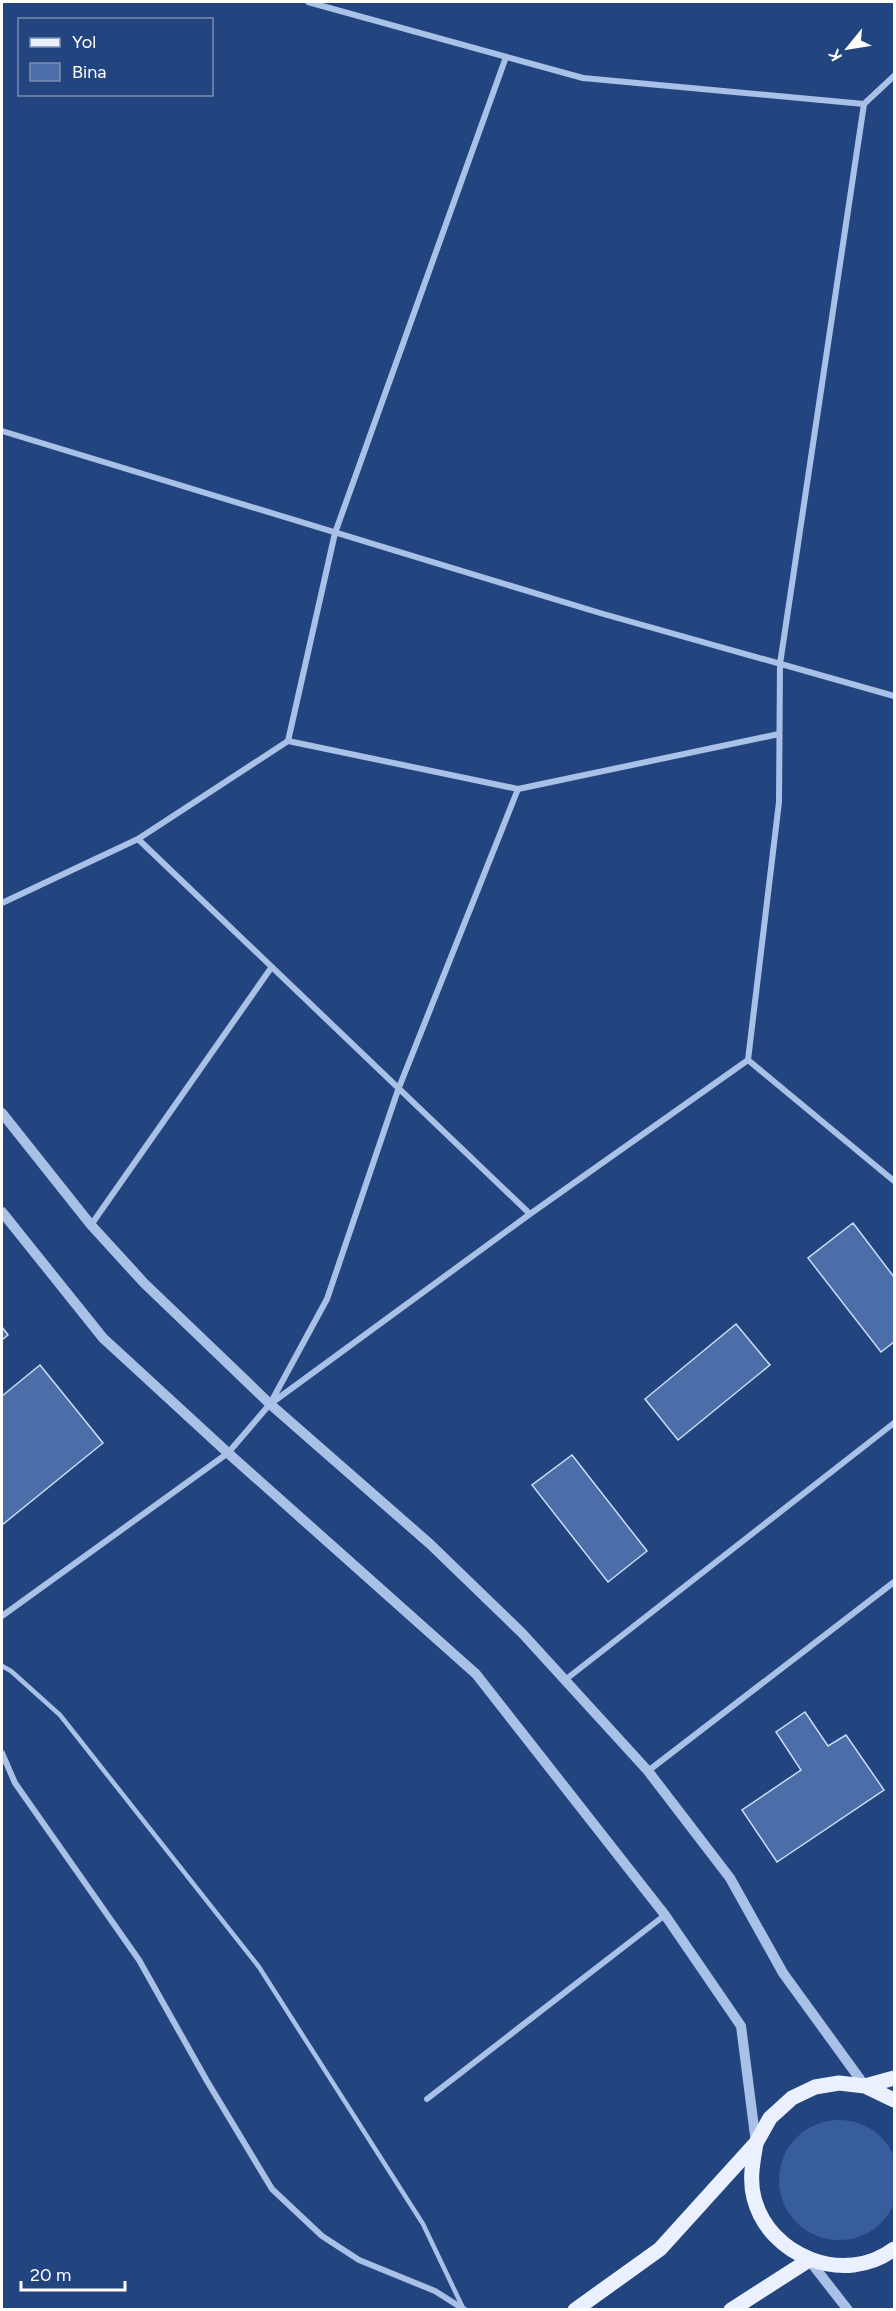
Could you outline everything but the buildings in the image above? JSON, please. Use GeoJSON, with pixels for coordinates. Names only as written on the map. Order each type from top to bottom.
{"type":"FeatureCollection","features":[{"type":"Feature","properties":{"kind":"main road"},"geometry":{"type":"LineString","coordinates":[[865,2086],[894,2078]]}},
{"type":"Feature","properties":{"kind":"main road"},"geometry":{"type":"LineString","coordinates":[[575,2310],[660,2249],[756,2143],[770,2118],[792,2098],[823,2085],[839,2083],[865,2086],[894,2100]]}},
{"type":"Feature","properties":{"kind":"main road"},"geometry":{"type":"LineString","coordinates":[[756,2143],[751,2171],[754,2199],[765,2224],[784,2245],[809,2260],[835,2266],[861,2264],[887,2255],[894,2249]]}},
{"type":"Feature","properties":{"kind":"main road"},"geometry":{"type":"LineString","coordinates":[[731,2310],[809,2260]]}},
{"type":"Feature","properties":{"kind":"street"},"geometry":{"type":"LineString","coordinates":[[308,2],[583,78],[864,104]]}},
{"type":"Feature","properties":{"kind":"street"},"geometry":{"type":"LineString","coordinates":[[2,903],[138,839],[288,741],[335,532],[506,57]]}},
{"type":"Feature","properties":{"kind":"street"},"geometry":{"type":"LineString","coordinates":[[270,1404],[530,1214],[748,1060],[778,802],[780,664],[864,104],[894,76]]}},
{"type":"Feature","properties":{"kind":"street"},"geometry":{"type":"LineString","coordinates":[[2,431],[600,613],[894,696]]}},
{"type":"Feature","properties":{"kind":"street"},"geometry":{"type":"LineString","coordinates":[[288,741],[518,789],[779,734]]}},
{"type":"Feature","properties":{"kind":"street"},"geometry":{"type":"LineString","coordinates":[[2,1616],[228,1453],[270,1404],[327,1299],[398,1090],[518,789]]}},
{"type":"Feature","properties":{"kind":"street"},"geometry":{"type":"LineString","coordinates":[[138,839],[530,1214]]}},
{"type":"Feature","properties":{"kind":"street"},"geometry":{"type":"LineString","coordinates":[[91,1225],[271,968]]}},
{"type":"Feature","properties":{"kind":"street"},"geometry":{"type":"LineString","coordinates":[[748,1060],[894,1181]]}},
{"type":"Feature","properties":{"kind":"street"},"geometry":{"type":"LineString","coordinates":[[2,1113],[91,1225],[144,1283],[270,1404],[430,1544],[565,1680],[648,1770],[730,1878],[783,1973],[865,2086]]}},
{"type":"Feature","properties":{"kind":"street"},"geometry":{"type":"LineString","coordinates":[[2,1212],[103,1338],[476,1674],[665,1915],[741,2026],[756,2143]]}},
{"type":"Feature","properties":{"kind":"street"},"geometry":{"type":"LineString","coordinates":[[565,1680],[894,1423]]}},
{"type":"Feature","properties":{"kind":"street"},"geometry":{"type":"LineString","coordinates":[[648,1770],[894,1582]]}},
{"type":"Feature","properties":{"kind":"street"},"geometry":{"type":"LineString","coordinates":[[2,1753],[15,1783],[139,1960],[207,2081],[272,2189],[322,2236],[359,2260],[435,2291],[464,2309]]}},
{"type":"Feature","properties":{"kind":"street"},"geometry":{"type":"LineString","coordinates":[[427,2099],[665,1915]]}},
{"type":"Feature","properties":{"kind":"street"},"geometry":{"type":"LineString","coordinates":[[809,2260],[848,2310]]}},
{"type":"Feature","properties":{"kind":"lane"},"geometry":{"type":"LineString","coordinates":[[2,1666],[11,1671],[60,1715],[259,1968],[423,2224],[464,2309]]}},
{"type":"Feature","properties":{"kind":"shaded area"},"geometry":{"type":"Polygon","coordinates":[[[827,2121],[851,2121],[872,2130],[889,2147],[897,2165],[897,2195],[889,2213],[872,2230],[851,2239],[827,2239],[806,2230],[789,2213],[780,2192],[780,2168],[789,2147],[806,2130],[827,2121]]]}}]}
